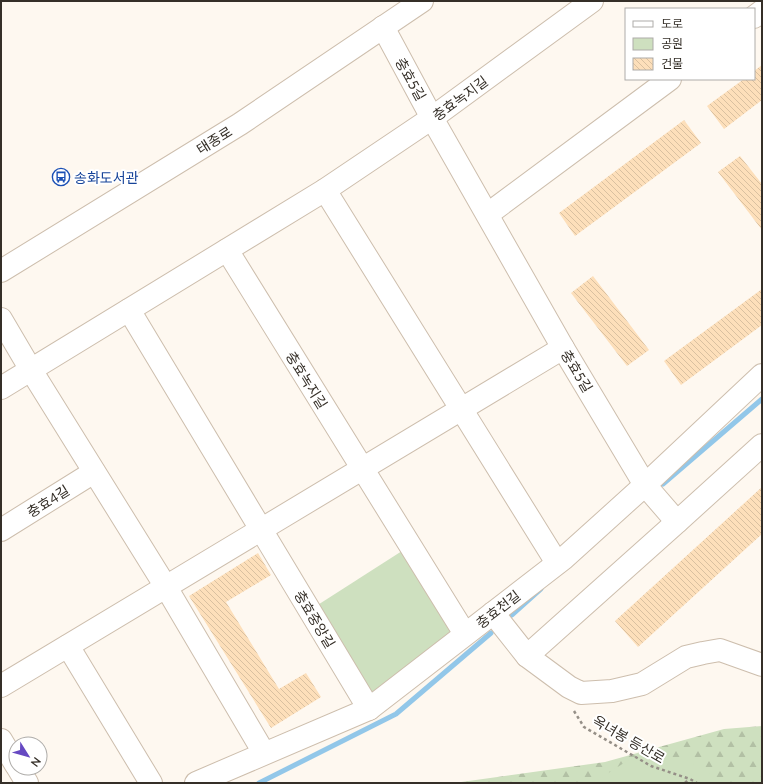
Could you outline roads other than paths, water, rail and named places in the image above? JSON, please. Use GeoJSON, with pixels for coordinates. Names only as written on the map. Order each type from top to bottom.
{"type":"FeatureCollection","features":[{"type":"Feature","properties":{"kind":"street","name":"태종로"},"geometry":{"type":"LineString","coordinates":[[1,271],[240,124],[422,1]]}},
{"type":"Feature","properties":{"kind":"street","name":"충효녹지길"},"geometry":{"type":"LineString","coordinates":[[1,388],[325,190],[432,118],[592,1]]}},
{"type":"Feature","properties":{"kind":"street","name":"충효5길"},"geometry":{"type":"LineString","coordinates":[[383,27],[432,118],[563,348],[645,485],[677,522]]}},
{"type":"Feature","properties":{"kind":"street"},"geometry":{"type":"LineString","coordinates":[[488,214],[669,80]]}},
{"type":"Feature","properties":{"kind":"street"},"geometry":{"type":"LineString","coordinates":[[325,190],[557,563]]}},
{"type":"Feature","properties":{"kind":"street","name":"충효녹지길"},"geometry":{"type":"LineString","coordinates":[[227,250],[362,469]]}},
{"type":"Feature","properties":{"kind":"street"},"geometry":{"type":"LineString","coordinates":[[129,310],[261,530]]}},
{"type":"Feature","properties":{"kind":"street"},"geometry":{"type":"LineString","coordinates":[[1,319],[166,587],[264,753]]}},
{"type":"Feature","properties":{"kind":"street"},"geometry":{"type":"LineString","coordinates":[[1,686],[563,348]]}},
{"type":"Feature","properties":{"kind":"street","name":"충효천길"},"geometry":{"type":"LineString","coordinates":[[196,783],[369,709],[557,563],[645,485],[762,375]]}},
{"type":"Feature","properties":{"kind":"street"},"geometry":{"type":"LineString","coordinates":[[527,656],[762,445]]}},
{"type":"Feature","properties":{"kind":"street"},"geometry":{"type":"LineString","coordinates":[[362,469],[465,634]]}},
{"type":"Feature","properties":{"kind":"street","name":"충효4길"},"geometry":{"type":"LineString","coordinates":[[1,530],[94,472]]}},
{"type":"Feature","properties":{"kind":"street","name":"충효중앙길"},"geometry":{"type":"LineString","coordinates":[[261,530],[369,709]]}},
{"type":"Feature","properties":{"kind":"street"},"geometry":{"type":"LineString","coordinates":[[493,613],[527,656],[569,687],[581,693],[612,691],[642,684],[686,658],[720,650],[762,664]]}},
{"type":"Feature","properties":{"kind":"street"},"geometry":{"type":"LineString","coordinates":[[68,646],[150,783]]}},
{"type":"Feature","properties":{"kind":"street"},"geometry":{"type":"LineString","coordinates":[[1,740],[8,751]]}},
{"type":"Feature","properties":{"kind":"waterway"},"geometry":{"type":"LineString","coordinates":[[663,484],[762,399]]}},
{"type":"Feature","properties":{"kind":"waterway"},"geometry":{"type":"LineString","coordinates":[[512,615],[541,589]]}},
{"type":"Feature","properties":{"kind":"waterway"},"geometry":{"type":"LineString","coordinates":[[259,783],[396,714],[491,633]]}},
{"type":"Feature","properties":{"kind":"place","name":"송화도서관"},"geometry":{"type":"Point","coordinates":[61,177]}}]}
